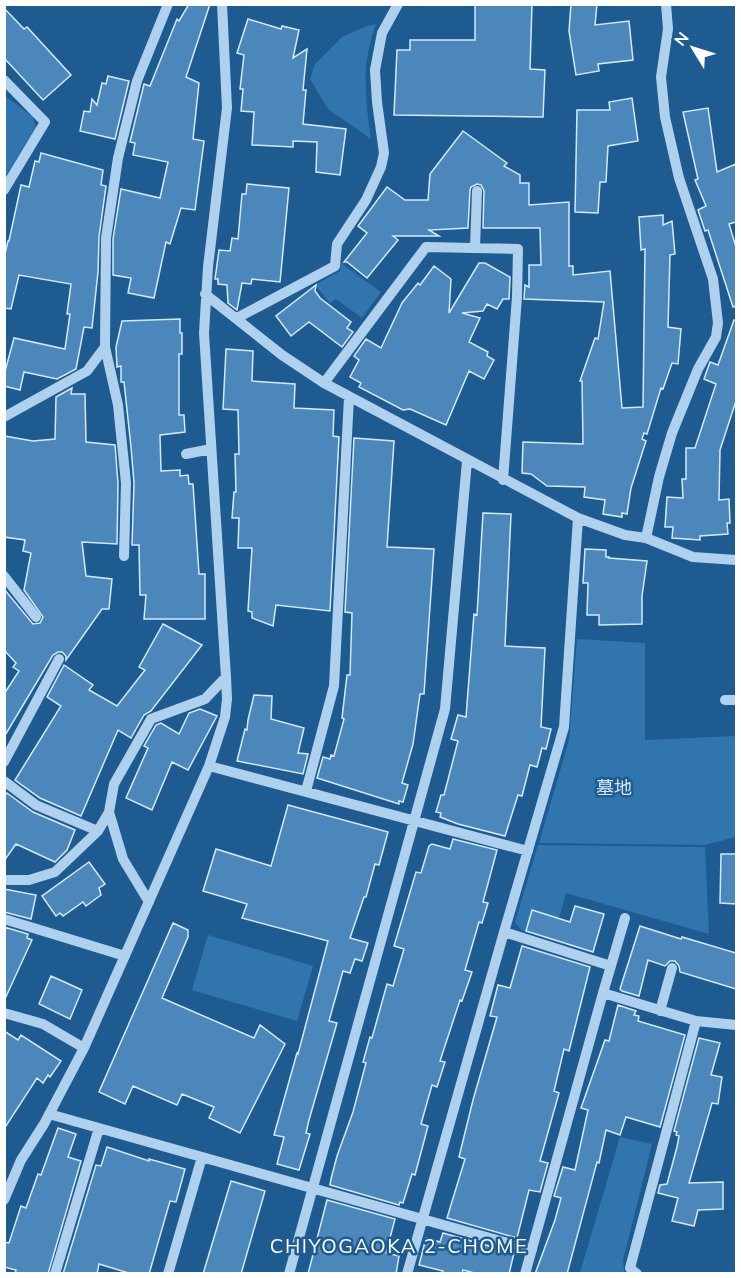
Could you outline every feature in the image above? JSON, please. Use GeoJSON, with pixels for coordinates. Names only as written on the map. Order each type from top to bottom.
{"type":"FeatureCollection","features":[{"type":"Feature","properties":{"kind":"street"},"geometry":{"type":"LineString","coordinates":[[124,556],[126,483],[118,405],[105,347],[106,238],[118,159],[137,81],[168,4]]}},
{"type":"Feature","properties":{"kind":"street"},"geometry":{"type":"LineString","coordinates":[[4,1200],[21,1160],[49,1114],[84,1048],[209,766],[225,717],[226,677],[204,333],[205,294],[227,108],[222,4]]}},
{"type":"Feature","properties":{"kind":"street"},"geometry":{"type":"LineString","coordinates":[[237,318],[334,266],[336,244],[366,200],[381,167],[384,153],[375,70],[382,33],[398,4]]}},
{"type":"Feature","properties":{"kind":"street"},"geometry":{"type":"LineString","coordinates":[[646,538],[659,477],[672,433],[698,369],[716,337],[718,322],[713,279],[679,178],[665,117],[661,77],[668,29],[666,4]]}},
{"type":"Feature","properties":{"kind":"street"},"geometry":{"type":"LineString","coordinates":[[4,80],[45,123],[4,190]]}},
{"type":"Feature","properties":{"kind":"street"},"geometry":{"type":"LineString","coordinates":[[475,248],[477,191]]}},
{"type":"Feature","properties":{"kind":"street"},"geometry":{"type":"LineString","coordinates":[[324,383],[426,247],[518,249],[517,297],[503,480]]}},
{"type":"Feature","properties":{"kind":"street"},"geometry":{"type":"LineString","coordinates":[[205,294],[282,355],[324,383],[578,518],[625,535],[646,538],[693,557],[736,560]]}},
{"type":"Feature","properties":{"kind":"street"},"geometry":{"type":"LineString","coordinates":[[4,417],[87,371],[105,347]]}},
{"type":"Feature","properties":{"kind":"street"},"geometry":{"type":"LineString","coordinates":[[306,791],[334,686],[350,397]]}},
{"type":"Feature","properties":{"kind":"street"},"geometry":{"type":"LineString","coordinates":[[186,454],[211,449]]}},
{"type":"Feature","properties":{"kind":"street"},"geometry":{"type":"LineString","coordinates":[[289,1274],[445,709],[467,460]]}},
{"type":"Feature","properties":{"kind":"street"},"geometry":{"type":"LineString","coordinates":[[407,1274],[564,727],[578,518]]}},
{"type":"Feature","properties":{"kind":"street"},"geometry":{"type":"LineString","coordinates":[[4,576],[36,617]]}},
{"type":"Feature","properties":{"kind":"street"},"geometry":{"type":"LineString","coordinates":[[4,762],[59,659]]}},
{"type":"Feature","properties":{"kind":"street"},"geometry":{"type":"LineString","coordinates":[[149,902],[123,859],[110,812],[114,784],[151,719],[205,699],[226,677]]}},
{"type":"Feature","properties":{"kind":"street"},"geometry":{"type":"LineString","coordinates":[[209,766],[528,851]]}},
{"type":"Feature","properties":{"kind":"street"},"geometry":{"type":"LineString","coordinates":[[4,781],[36,805],[98,831]]}},
{"type":"Feature","properties":{"kind":"street"},"geometry":{"type":"LineString","coordinates":[[4,880],[29,880],[55,872],[98,831],[110,812]]}},
{"type":"Feature","properties":{"kind":"street"},"geometry":{"type":"LineString","coordinates":[[525,1274],[625,918]]}},
{"type":"Feature","properties":{"kind":"street"},"geometry":{"type":"LineString","coordinates":[[4,919],[125,956]]}},
{"type":"Feature","properties":{"kind":"street"},"geometry":{"type":"LineString","coordinates":[[504,932],[611,966]]}},
{"type":"Feature","properties":{"kind":"street"},"geometry":{"type":"LineString","coordinates":[[660,1011],[672,968]]}},
{"type":"Feature","properties":{"kind":"street"},"geometry":{"type":"LineString","coordinates":[[603,993],[696,1021],[736,1025]]}},
{"type":"Feature","properties":{"kind":"street"},"geometry":{"type":"LineString","coordinates":[[4,1013],[43,1024],[84,1048]]}},
{"type":"Feature","properties":{"kind":"street"},"geometry":{"type":"LineString","coordinates":[[638,1274],[630,1268],[696,1021]]}},
{"type":"Feature","properties":{"kind":"street"},"geometry":{"type":"LineString","coordinates":[[49,1114],[532,1250]]}},
{"type":"Feature","properties":{"kind":"street"},"geometry":{"type":"LineString","coordinates":[[55,1274],[99,1128]]}},
{"type":"Feature","properties":{"kind":"street"},"geometry":{"type":"LineString","coordinates":[[168,1274],[202,1157]]}},
{"type":"Feature","properties":{"kind":"green space"},"geometry":{"type":"Polygon","coordinates":[[[376,24],[366,67],[367,110],[371,139],[328,109],[310,79],[315,64],[342,37],[376,24]]]}},
{"type":"Feature","properties":{"kind":"green space"},"geometry":{"type":"Polygon","coordinates":[[[5,96],[32,116],[36,127],[5,177],[5,96]]]}},
{"type":"Feature","properties":{"kind":"green space"},"geometry":{"type":"Polygon","coordinates":[[[341,263],[381,292],[362,318],[336,299],[330,303],[315,285],[340,271],[341,263]]]}},
{"type":"Feature","properties":{"kind":"green space","name":"墓地"},"geometry":{"type":"Polygon","coordinates":[[[577,639],[645,643],[645,740],[736,736],[736,837],[704,845],[539,843],[569,740],[577,639]]]}},
{"type":"Feature","properties":{"kind":"green space"},"geometry":{"type":"Polygon","coordinates":[[[538,845],[705,847],[709,934],[566,893],[553,940],[521,930],[515,922],[538,845]]]}},
{"type":"Feature","properties":{"kind":"green space"},"geometry":{"type":"Polygon","coordinates":[[[208,935],[313,966],[297,1021],[192,990],[208,935]]]}},
{"type":"Feature","properties":{"kind":"green space"},"geometry":{"type":"Polygon","coordinates":[[[620,1137],[652,1144],[623,1260],[624,1271],[627,1273],[580,1273],[620,1137]]]}},
{"type":"Feature","properties":{"kind":"building"},"geometry":{"type":"Polygon","coordinates":[[[189,4],[210,4],[186,77],[199,83],[193,139],[204,141],[195,210],[181,208],[170,244],[166,242],[154,298],[128,293],[131,278],[113,275],[113,239],[121,189],[160,198],[168,162],[133,155],[135,143],[130,142],[144,84],[150,86],[177,19],[179,21],[189,4]]]}},
{"type":"Feature","properties":{"kind":"building"},"geometry":{"type":"Polygon","coordinates":[[[475,4],[532,4],[530,69],[545,70],[543,117],[394,115],[397,50],[410,50],[410,40],[475,40],[475,4]]]}},
{"type":"Feature","properties":{"kind":"building"},"geometry":{"type":"Polygon","coordinates":[[[571,4],[597,4],[595,25],[629,21],[633,60],[598,64],[599,71],[576,75],[569,31],[571,4]]]}},
{"type":"Feature","properties":{"kind":"building"},"geometry":{"type":"Polygon","coordinates":[[[4,8],[24,29],[27,27],[71,75],[43,100],[4,58],[4,8]]]}},
{"type":"Feature","properties":{"kind":"building"},"geometry":{"type":"Polygon","coordinates":[[[248,19],[281,29],[282,26],[299,30],[293,58],[307,49],[303,90],[306,90],[303,124],[346,129],[340,175],[316,172],[317,142],[293,141],[293,147],[252,145],[254,112],[241,111],[243,89],[240,89],[244,55],[237,53],[248,19]]]}},
{"type":"Feature","properties":{"kind":"building"},"geometry":{"type":"Polygon","coordinates":[[[108,76],[129,81],[115,139],[80,131],[84,111],[90,112],[92,99],[97,105],[102,83],[106,84],[108,76]]]}},
{"type":"Feature","properties":{"kind":"building"},"geometry":{"type":"Polygon","coordinates":[[[632,98],[638,141],[608,146],[606,182],[600,182],[598,213],[575,212],[577,110],[610,110],[609,102],[632,98]]]}},
{"type":"Feature","properties":{"kind":"building"},"geometry":{"type":"Polygon","coordinates":[[[708,108],[717,172],[736,164],[736,222],[729,224],[736,247],[736,306],[733,307],[708,230],[705,231],[698,210],[706,206],[695,180],[698,179],[683,112],[708,108]]]}},
{"type":"Feature","properties":{"kind":"building"},"geometry":{"type":"Polygon","coordinates":[[[463,131],[507,163],[504,166],[520,175],[520,183],[529,183],[529,205],[569,202],[569,266],[573,266],[573,275],[610,271],[622,408],[643,407],[645,249],[641,250],[639,217],[663,215],[663,225],[672,221],[675,254],[670,255],[668,327],[681,329],[678,364],[672,363],[663,389],[661,388],[647,434],[644,433],[642,439],[646,441],[631,488],[627,514],[622,513],[622,517],[603,514],[605,500],[584,497],[585,487],[547,486],[531,474],[522,473],[523,442],[583,444],[582,381],[580,381],[595,338],[598,339],[604,302],[524,299],[525,285],[529,287],[529,265],[541,265],[540,228],[483,228],[484,191],[481,185],[477,184],[470,190],[468,228],[429,230],[439,236],[393,236],[398,240],[367,278],[344,262],[367,233],[358,226],[387,187],[405,200],[428,200],[430,174],[463,131]]]}},
{"type":"Feature","properties":{"kind":"building"},"geometry":{"type":"Polygon","coordinates":[[[41,153],[103,170],[101,185],[106,186],[99,237],[92,328],[84,327],[76,369],[57,379],[24,372],[20,390],[4,386],[4,375],[14,338],[65,349],[70,314],[67,314],[71,284],[19,275],[11,309],[4,308],[4,258],[21,185],[29,187],[35,161],[39,162],[41,153]]]}},
{"type":"Feature","properties":{"kind":"building"},"geometry":{"type":"Polygon","coordinates":[[[247,184],[289,188],[280,282],[252,279],[251,284],[242,283],[237,310],[228,303],[227,285],[218,284],[218,279],[215,279],[219,250],[230,251],[232,238],[238,239],[242,194],[246,194],[247,184]]]}},
{"type":"Feature","properties":{"kind":"building"},"geometry":{"type":"Polygon","coordinates":[[[479,263],[485,263],[510,277],[509,299],[503,299],[497,309],[487,304],[483,311],[462,313],[480,318],[469,342],[488,352],[487,356],[494,360],[484,379],[469,371],[446,425],[410,409],[403,410],[359,387],[361,383],[350,377],[359,360],[354,356],[366,339],[381,348],[402,303],[418,283],[420,285],[434,266],[451,279],[449,313],[479,263]]]}},
{"type":"Feature","properties":{"kind":"building"},"geometry":{"type":"Polygon","coordinates":[[[316,285],[315,291],[320,298],[351,322],[347,328],[353,332],[342,347],[309,322],[291,336],[276,316],[316,285]]]}},
{"type":"Feature","properties":{"kind":"building"},"geometry":{"type":"Polygon","coordinates":[[[180,319],[182,354],[179,354],[179,415],[184,415],[185,432],[160,435],[161,471],[180,470],[180,476],[188,475],[189,484],[193,484],[199,574],[205,574],[205,619],[144,619],[146,595],[140,595],[139,545],[132,545],[134,483],[131,447],[124,382],[121,382],[121,366],[117,367],[116,347],[122,321],[180,319]]]}},
{"type":"Feature","properties":{"kind":"building"},"geometry":{"type":"Polygon","coordinates":[[[734,320],[736,320],[736,401],[720,450],[719,500],[729,499],[728,534],[700,536],[700,540],[672,538],[673,527],[665,527],[667,497],[683,498],[682,479],[686,479],[686,448],[695,448],[716,384],[704,379],[710,362],[718,365],[734,320]]]}},
{"type":"Feature","properties":{"kind":"building"},"geometry":{"type":"Polygon","coordinates":[[[226,349],[253,351],[252,381],[295,384],[294,408],[334,410],[333,436],[339,437],[330,611],[276,605],[273,626],[252,618],[252,612],[248,611],[252,548],[238,548],[239,518],[232,518],[234,492],[236,492],[235,454],[239,454],[238,410],[223,409],[226,349]]]}},
{"type":"Feature","properties":{"kind":"building"},"geometry":{"type":"Polygon","coordinates":[[[72,388],[71,394],[85,394],[86,442],[115,445],[118,483],[117,544],[82,542],[86,576],[112,579],[109,609],[102,609],[66,660],[62,652],[53,655],[4,737],[4,694],[19,671],[13,667],[16,663],[4,650],[4,589],[33,624],[40,623],[43,617],[24,590],[31,553],[23,551],[25,540],[4,537],[4,436],[33,441],[55,439],[56,397],[72,388]]]}},
{"type":"Feature","properties":{"kind":"building"},"geometry":{"type":"Polygon","coordinates":[[[354,438],[394,441],[387,547],[434,549],[424,694],[420,694],[413,744],[402,783],[408,785],[403,802],[399,801],[399,804],[317,778],[323,757],[330,759],[331,755],[334,756],[344,719],[342,718],[347,675],[350,675],[352,613],[345,612],[354,438]]]}},
{"type":"Feature","properties":{"kind":"building"},"geometry":{"type":"Polygon","coordinates":[[[483,513],[511,514],[505,646],[545,648],[541,727],[551,729],[546,749],[542,748],[537,767],[530,765],[522,796],[518,795],[505,836],[458,824],[440,817],[441,813],[436,812],[441,795],[444,795],[458,741],[451,739],[458,715],[466,717],[474,614],[477,615],[483,513]]]}},
{"type":"Feature","properties":{"kind":"building"},"geometry":{"type":"Polygon","coordinates":[[[585,549],[606,550],[606,557],[609,558],[647,561],[642,596],[642,624],[599,625],[599,615],[587,615],[588,583],[583,583],[585,549]]]}},
{"type":"Feature","properties":{"kind":"building"},"geometry":{"type":"Polygon","coordinates":[[[163,624],[202,645],[151,711],[144,715],[131,738],[118,730],[81,816],[40,798],[15,780],[61,706],[47,697],[64,665],[93,685],[89,690],[117,706],[145,670],[139,667],[163,624]]]}},
{"type":"Feature","properties":{"kind":"building"},"geometry":{"type":"Polygon","coordinates":[[[254,695],[272,696],[271,719],[304,728],[298,753],[308,754],[303,774],[237,761],[245,729],[247,730],[254,695]]]}},
{"type":"Feature","properties":{"kind":"building"},"geometry":{"type":"Polygon","coordinates":[[[200,709],[217,716],[188,770],[172,762],[152,810],[126,798],[148,748],[144,746],[156,725],[161,723],[179,734],[189,713],[200,709]]]}},
{"type":"Feature","properties":{"kind":"building"},"geometry":{"type":"Polygon","coordinates":[[[7,793],[33,812],[75,830],[67,850],[55,862],[16,844],[4,861],[4,797],[7,793]]]}},
{"type":"Feature","properties":{"kind":"building"},"geometry":{"type":"Polygon","coordinates":[[[288,805],[388,832],[379,865],[375,864],[366,897],[364,897],[350,938],[368,943],[362,961],[355,959],[350,973],[343,971],[329,1021],[337,1023],[309,1120],[306,1133],[310,1134],[299,1170],[277,1164],[284,1137],[274,1135],[328,941],[242,918],[247,904],[203,891],[216,849],[271,866],[288,805]]]}},
{"type":"Feature","properties":{"kind":"building"},"geometry":{"type":"Polygon","coordinates":[[[453,839],[497,850],[483,902],[488,903],[482,923],[479,922],[465,970],[472,972],[462,1001],[460,1000],[440,1061],[445,1062],[437,1087],[432,1085],[421,1124],[428,1126],[415,1175],[412,1174],[403,1203],[400,1202],[399,1205],[330,1185],[337,1156],[353,1112],[366,1063],[363,1062],[370,1037],[372,1038],[387,984],[393,986],[404,949],[394,946],[416,872],[421,873],[429,846],[432,844],[450,849],[453,839]]]}},
{"type":"Feature","properties":{"kind":"building"},"geometry":{"type":"Polygon","coordinates":[[[721,854],[736,854],[736,904],[720,903],[721,854]]]}},
{"type":"Feature","properties":{"kind":"building"},"geometry":{"type":"Polygon","coordinates":[[[89,862],[105,884],[99,888],[101,895],[86,906],[83,902],[63,916],[60,913],[56,916],[42,896],[89,862]]]}},
{"type":"Feature","properties":{"kind":"building"},"geometry":{"type":"Polygon","coordinates":[[[4,889],[36,895],[31,919],[4,912],[4,889]]]}},
{"type":"Feature","properties":{"kind":"building"},"geometry":{"type":"Polygon","coordinates":[[[575,906],[604,914],[593,952],[526,931],[532,910],[570,922],[575,906]]]}},
{"type":"Feature","properties":{"kind":"building"},"geometry":{"type":"Polygon","coordinates":[[[173,923],[188,930],[188,937],[162,998],[254,1038],[260,1025],[285,1044],[240,1133],[209,1118],[214,1107],[182,1094],[177,1105],[133,1086],[125,1104],[99,1092],[173,923]]]}},
{"type":"Feature","properties":{"kind":"building"},"geometry":{"type":"Polygon","coordinates":[[[640,926],[736,953],[736,989],[680,972],[675,961],[670,961],[665,966],[648,960],[639,996],[622,991],[620,989],[640,926]]]}},
{"type":"Feature","properties":{"kind":"building"},"geometry":{"type":"Polygon","coordinates":[[[4,927],[28,934],[27,938],[32,940],[4,1001],[4,927]]]}},
{"type":"Feature","properties":{"kind":"building"},"geometry":{"type":"Polygon","coordinates":[[[522,946],[590,967],[569,1051],[564,1049],[554,1091],[559,1093],[540,1161],[548,1163],[540,1192],[529,1190],[517,1238],[447,1218],[465,1159],[459,1157],[473,1100],[497,1017],[490,1016],[498,985],[510,988],[522,946]]]}},
{"type":"Feature","properties":{"kind":"building"},"geometry":{"type":"Polygon","coordinates":[[[51,976],[82,990],[70,1019],[39,1004],[51,976]]]}},
{"type":"Feature","properties":{"kind":"building"},"geometry":{"type":"Polygon","coordinates":[[[618,1005],[636,1011],[634,1015],[639,1016],[638,1021],[685,1035],[660,1127],[626,1117],[620,1135],[606,1130],[599,1163],[597,1162],[567,1274],[535,1274],[561,1198],[554,1196],[563,1167],[575,1170],[588,1110],[581,1108],[605,1040],[609,1041],[618,1005]]]}},
{"type":"Feature","properties":{"kind":"building"},"geometry":{"type":"Polygon","coordinates":[[[4,1031],[18,1040],[21,1035],[61,1061],[43,1083],[37,1078],[4,1129],[4,1031]]]}},
{"type":"Feature","properties":{"kind":"building"},"geometry":{"type":"Polygon","coordinates":[[[699,1038],[720,1043],[711,1075],[722,1077],[718,1104],[712,1103],[689,1183],[723,1182],[723,1209],[698,1210],[694,1226],[672,1221],[678,1198],[658,1193],[660,1185],[667,1184],[677,1147],[679,1136],[674,1131],[699,1038]]]}},
{"type":"Feature","properties":{"kind":"building"},"geometry":{"type":"Polygon","coordinates":[[[58,1128],[76,1134],[68,1157],[81,1161],[48,1274],[15,1274],[16,1270],[4,1267],[4,1242],[9,1243],[21,1206],[26,1208],[58,1128]]]}},
{"type":"Feature","properties":{"kind":"building"},"geometry":{"type":"Polygon","coordinates":[[[107,1147],[149,1161],[149,1159],[185,1169],[176,1202],[170,1201],[149,1274],[132,1274],[99,1264],[97,1274],[63,1274],[96,1165],[101,1166],[107,1147]]]}},
{"type":"Feature","properties":{"kind":"building"},"geometry":{"type":"Polygon","coordinates":[[[231,1181],[265,1191],[241,1274],[203,1274],[231,1181]]]}},
{"type":"Feature","properties":{"kind":"building"},"geometry":{"type":"Polygon","coordinates":[[[327,1200],[395,1219],[386,1253],[399,1256],[396,1274],[308,1274],[327,1200]]]}},
{"type":"Feature","properties":{"kind":"building"},"geometry":{"type":"Polygon","coordinates":[[[443,1233],[514,1253],[509,1274],[478,1274],[463,1270],[462,1274],[442,1274],[443,1271],[419,1265],[426,1238],[440,1242],[443,1233]]]}},
{"type":"Feature","properties":{"kind":"district","name":"CHIYOGAOKA 2-CHOME"},"geometry":{"type":"Point","coordinates":[399,1246]}}]}
